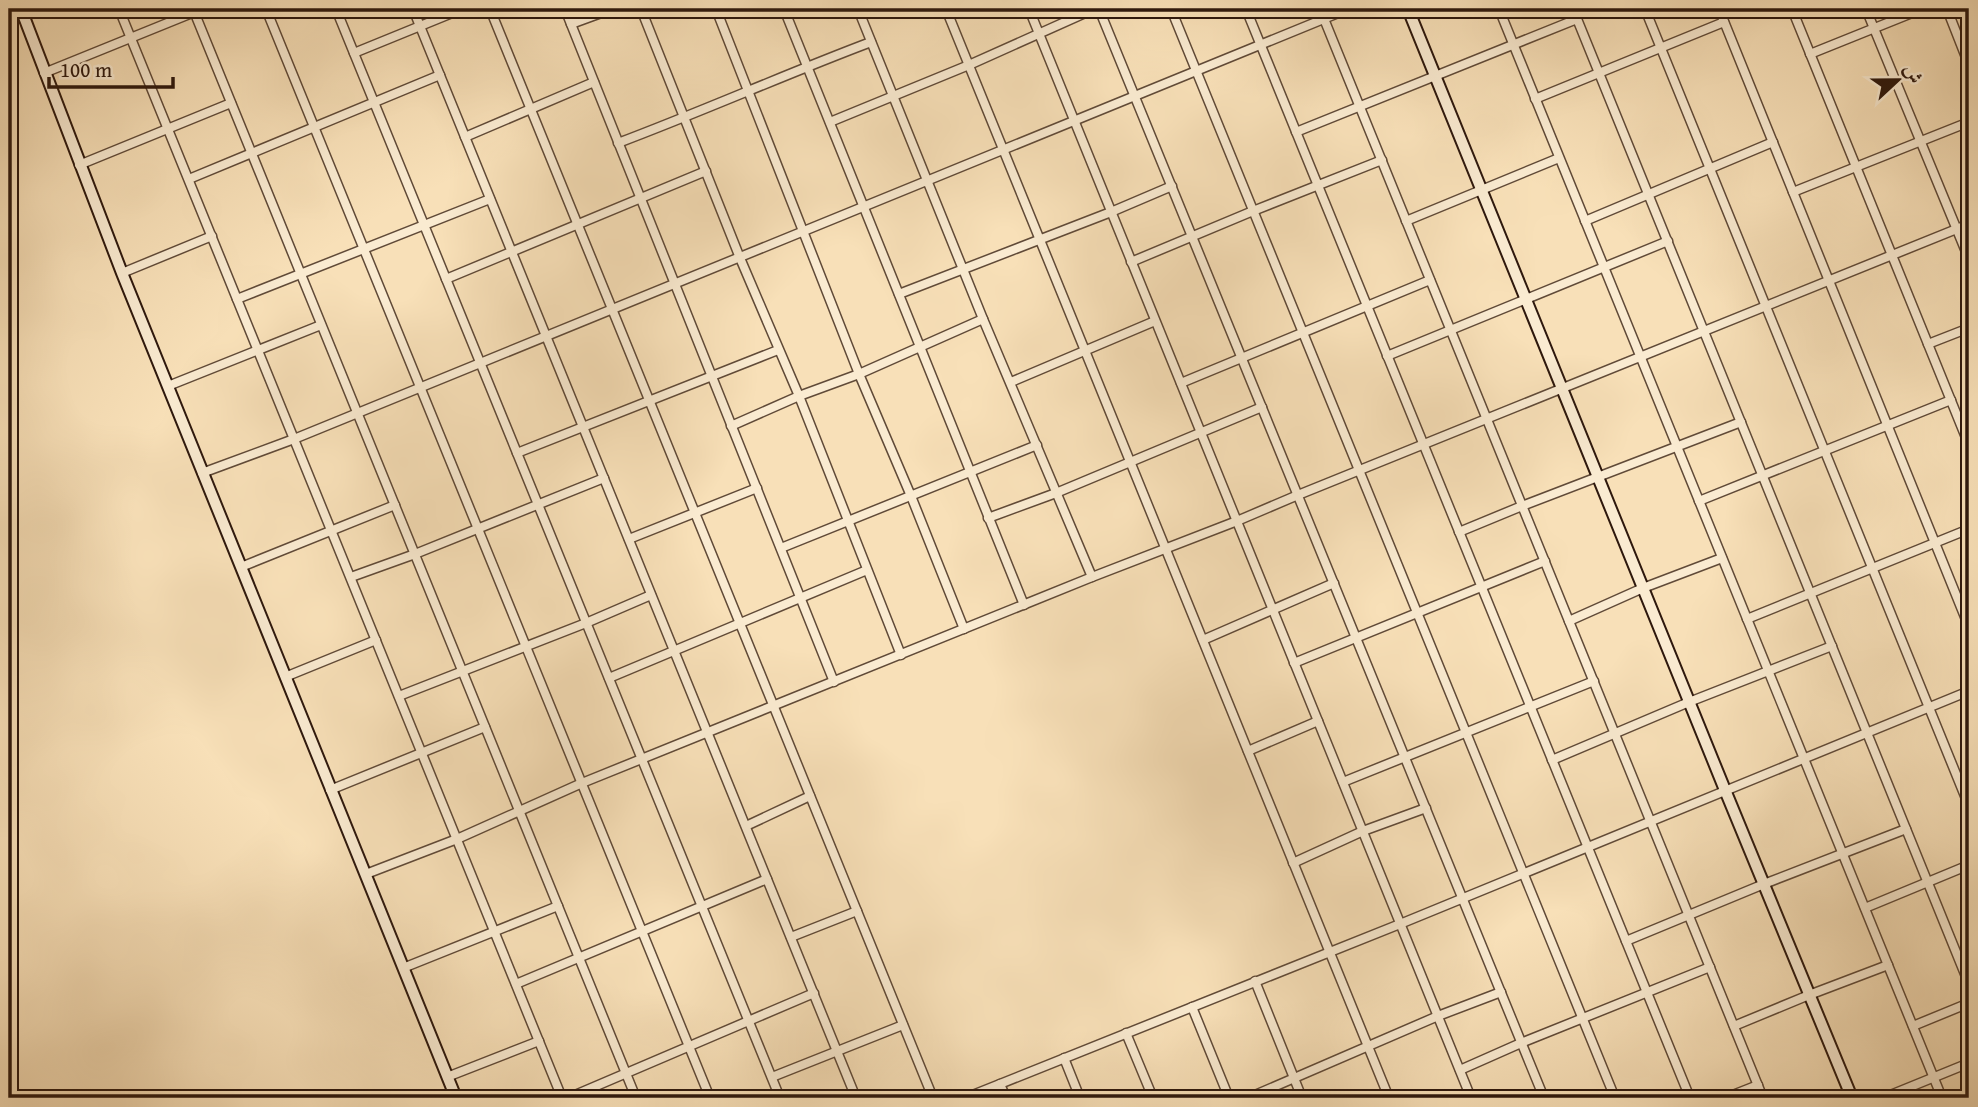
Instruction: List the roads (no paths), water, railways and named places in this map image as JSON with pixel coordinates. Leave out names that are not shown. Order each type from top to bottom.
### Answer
[{"type":"street","points":[[21,9],[122,273],[456,1098]]},
{"type":"street","points":[[120,9],[562,1098]]},
{"type":"street","points":[[267,9],[710,1098]]},
{"type":"street","points":[[336,9],[780,1098]]},
{"type":"street","points":[[413,9],[856,1098]]},
{"type":"street","points":[[354,53],[462,9]]},
{"type":"street","points":[[490,9],[933,1098]]},
{"type":"street","points":[[565,9],[834,682]]},
{"type":"street","points":[[571,24],[612,9]]},
{"type":"street","points":[[641,9],[901,655]]},
{"type":"street","points":[[716,9],[859,374],[964,629]]},
{"type":"street","points":[[784,9],[1024,605]]},
{"type":"street","points":[[858,9],[983,319],[1092,577]]},
{"type":"street","points":[[946,9],[1389,1098]]},
{"type":"street","points":[[1029,9],[1472,1098]]},
{"type":"street","points":[[830,122],[969,65],[1094,9]]},
{"type":"street","points":[[1099,9],[1544,1098]]},
{"type":"street","points":[[1171,9],[1615,1098]]},
{"type":"street","points":[[1246,9],[1690,1098]]},
{"type":"street","points":[[1320,9],[1763,1098]]},
{"type":"street","points":[[202,473],[295,439],[1348,9]]},
{"type":"street","points":[[1408,9],[1852,1098]]},
{"type":"street","points":[[1499,9],[1942,1098]]},
{"type":"street","points":[[1573,9],[1969,984]]},
{"type":"street","points":[[1645,9],[1969,806]]},
{"type":"street","points":[[1719,9],[1969,627]]},
{"type":"street","points":[[1792,9],[1969,445]]},
{"type":"street","points":[[1866,9],[1969,259]]},
{"type":"street","points":[[1811,54],[1922,9]]},
{"type":"street","points":[[1947,9],[1969,63]]},
{"type":"street","points":[[44,73],[196,10],[231,103],[636,1098]]},
{"type":"street","points":[[1296,132],[1577,19]]},
{"type":"street","points":[[1535,99],[1724,22]]},
{"type":"street","points":[[618,143],[871,42]]},
{"type":"street","points":[[189,179],[440,75]]},
{"type":"street","points":[[465,137],[594,82]]},
{"type":"street","points":[[79,165],[231,103]]},
{"type":"street","points":[[1793,192],[1969,122]]},
{"type":"street","points":[[1585,221],[1773,142]]},
{"type":"street","points":[[1406,221],[1559,158]]},
{"type":"street","points":[[1131,262],[1382,160]]},
{"type":"street","points":[[446,279],[706,171]]},
{"type":"street","points":[[899,294],[1172,186]]},
{"type":"street","points":[[237,299],[490,198]]},
{"type":"street","points":[[366,874],[457,839],[582,783],[1969,224]]},
{"type":"street","points":[[122,273],[212,236]]},
{"type":"street","points":[[1387,356],[1668,241]]},
{"type":"street","points":[[1181,383],[1430,280]]},
{"type":"street","points":[[731,426],[921,348],[983,319]]},
{"type":"street","points":[[1011,382],[1155,321]]},
{"type":"street","points":[[168,386],[321,325]]},
{"type":"street","points":[[1928,344],[1969,328]]},
{"type":"street","points":[[517,453],[778,350]]},
{"type":"street","points":[[1699,501],[1951,400]]},
{"type":"street","points":[[988,518],[1056,493],[1262,407]]},
{"type":"street","points":[[1459,532],[1741,422]]},
{"type":"street","points":[[781,548],[1037,445]]},
{"type":"street","points":[[351,577],[604,478]]},
{"type":"street","points":[[629,539],[757,488]]},
{"type":"street","points":[[241,567],[395,505]]},
{"type":"street","points":[[1747,619],[1969,529]]},
{"type":"street","points":[[1569,621],[1643,588],[1722,558]]},
{"type":"street","points":[[1294,663],[1545,561]]},
{"type":"street","points":[[609,678],[867,570]]},
{"type":"street","points":[[1203,640],[1334,583]]},
{"type":"street","points":[[399,696],[651,595]]},
{"type":"street","points":[[285,677],[376,640]]},
{"type":"street","points":[[1552,760],[1832,646]]},
{"type":"street","points":[[1343,782],[1594,681]]},
{"type":"street","points":[[965,1098],[1401,924],[1969,691]]},
{"type":"street","points":[[1248,751],[1318,721]]},
{"type":"street","points":[[330,790],[485,727]]},
{"type":"street","points":[[746,826],[810,796]]},
{"type":"street","points":[[1293,863],[1363,831],[1426,808]]},
{"type":"street","points":[[1626,941],[1764,884],[1906,830]]},
{"type":"street","points":[[1864,908],[1969,865]]},
{"type":"street","points":[[516,984],[767,879]]},
{"type":"street","points":[[403,968],[558,906]]},
{"type":"street","points":[[791,937],[857,911]]},
{"type":"street","points":[[1734,1026],[1888,965]]},
{"type":"street","points":[[1460,1070],[1710,967]]},
{"type":"street","points":[[1255,981],[1302,1098]]},
{"type":"street","points":[[1248,1098],[1438,1016],[1501,992]]},
{"type":"street","points":[[568,1098],[814,993]]},
{"type":"street","points":[[1913,1026],[1969,1003]]},
{"type":"street","points":[[1192,1007],[1229,1098]]},
{"type":"street","points":[[772,1077],[903,1025]]},
{"type":"street","points":[[1126,1033],[1153,1098]]},
{"type":"street","points":[[447,1077],[539,1041]]},
{"type":"street","points":[[1064,1058],[1080,1098]]},
{"type":"street","points":[[1883,1098],[1969,1063]]},
{"type":"street","points":[[1000,1084],[1006,1098]]},
{"type":"street","points":[[1726,1098],[1758,1085]]}]
